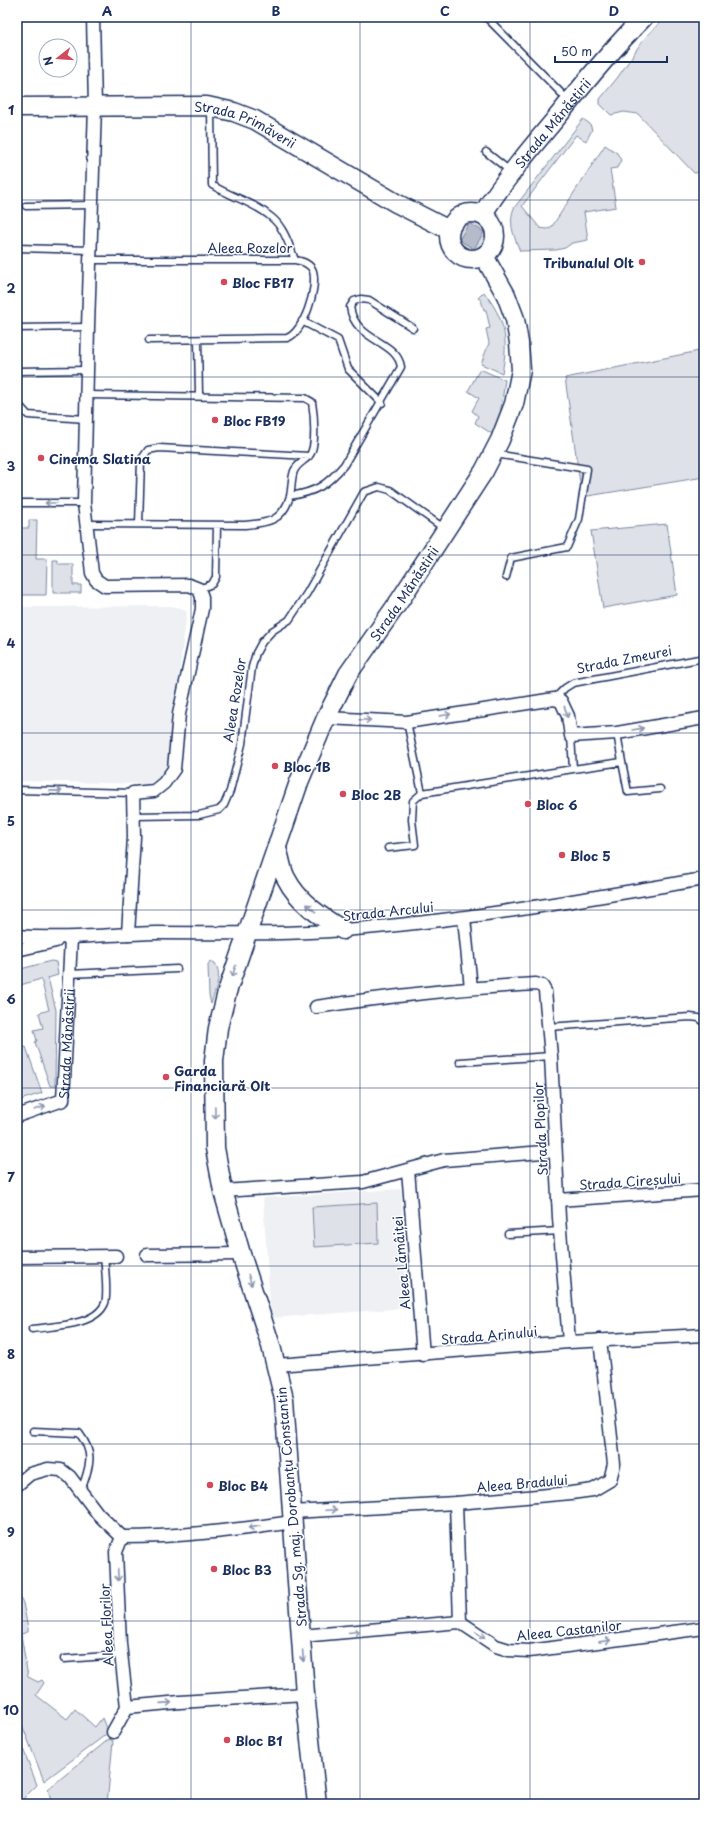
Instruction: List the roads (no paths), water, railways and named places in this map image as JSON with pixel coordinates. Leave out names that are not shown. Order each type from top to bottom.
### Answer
[{"type":"street","points":[[93,17],[95,106],[84,503],[92,573],[100,584],[112,587],[189,586],[199,589],[202,597],[202,609],[179,714],[174,770],[164,784],[154,791],[134,793],[128,934]]},
{"type":"street","name":"Strada Mănăstirii","points":[[482,215],[500,187],[569,102],[630,31],[644,17]]},
{"type":"street","name":"Strada Primăverii","points":[[17,107],[210,107],[234,112],[255,120],[389,199],[449,230]]},
{"type":"street","points":[[469,213],[482,215],[492,225],[495,238],[493,245],[484,256],[471,259],[458,255],[450,244],[449,230],[456,219],[462,215],[469,213]]},
{"type":"street","name":"Strada Mănăstirii","points":[[246,934],[277,849],[299,782],[326,718],[348,674],[384,624],[484,471],[500,440],[514,404],[521,370],[515,319],[506,295],[484,256]]},
{"type":"street","points":[[326,718],[407,722],[554,699],[561,701],[564,706],[571,736],[617,733],[704,718]]},
{"type":"street","points":[[277,849],[286,879],[296,895],[316,912],[343,930]]},
{"type":"street","name":"Strada Arcului","points":[[17,936],[71,938],[128,934],[246,934],[343,930],[464,918],[704,879]]},
{"type":"street","points":[[464,918],[471,988]]},
{"type":"street","name":"Strada Sg. maj. Dorobanțu Constantin","points":[[246,934],[227,992],[220,1021],[214,1061],[215,1148],[223,1191],[241,1254],[277,1366],[284,1399],[305,1694],[317,1804]]},
{"type":"street","name":"Strada Mănăstirii","points":[[17,1116],[63,1100],[71,938]]},
{"type":"street","name":"Strada Arcului","points":[[17,950],[71,938]]},
{"type":"street","name":"Strada Plopilor","points":[[316,1007],[385,997],[471,988],[536,984],[542,986],[545,991],[551,1056],[555,1152],[568,1342]]},
{"type":"street","points":[[223,1191],[363,1182],[444,1160],[555,1152]]},
{"type":"street","name":"Aleea Lămâiței","points":[[408,1170],[423,1355]]},
{"type":"street","name":"Strada Cireșului","points":[[558,1200],[704,1190]]},
{"type":"street","points":[[147,1255],[241,1254]]},
{"type":"street","points":[[17,1257],[110,1256]]},
{"type":"street","name":"Strada Arinului","points":[[277,1366],[568,1342],[704,1335]]},
{"type":"street","name":"Aleea Bradului","points":[[292,1517],[593,1490],[610,1480],[614,1464],[600,1340]]},
{"type":"street","points":[[17,1484],[30,1474],[48,1469],[62,1470],[70,1477],[98,1514],[122,1537],[153,1537],[242,1529],[292,1517]]},
{"type":"street","points":[[301,1636],[460,1622],[456,1503]]},
{"type":"street","name":"Aleea Florilor","points":[[122,1537],[116,1552],[121,1655],[127,1707]]},
{"type":"street","name":"Aleea Castanilor","points":[[460,1622],[496,1646],[509,1650],[529,1651],[704,1628]]},
{"type":"street","points":[[112,1732],[127,1707],[188,1701],[305,1694]]},
{"type":"lane","points":[[486,17],[569,102]]},
{"type":"lane","points":[[210,107],[212,186],[226,194],[252,205],[271,217],[285,236],[295,260]]},
{"type":"lane","points":[[486,152],[512,172]]},
{"type":"lane","points":[[26,206],[92,206]]},
{"type":"lane","name":"Aleea Rozelor","points":[[17,248],[91,255],[295,260],[308,264],[313,271],[314,287],[312,299],[302,321],[292,336],[287,338],[150,340]]},
{"type":"lane","points":[[290,496],[307,493],[324,486],[335,476],[344,465],[382,403],[401,367],[400,360],[395,354],[361,330],[352,318],[350,307],[354,301],[362,299],[369,300],[413,328]]},
{"type":"lane","points":[[302,321],[338,340],[348,369],[382,403]]},
{"type":"lane","points":[[17,328],[88,327]]},
{"type":"lane","points":[[198,340],[199,395]]},
{"type":"lane","points":[[17,371],[87,370]]},
{"type":"lane","points":[[86,524],[245,526],[273,520],[280,516],[285,509],[290,496],[293,473],[296,466],[309,456],[314,448],[314,411],[312,402],[305,398],[199,395],[87,395]]},
{"type":"lane","points":[[17,405],[19,405],[28,415],[86,419]]},
{"type":"lane","points":[[139,524],[141,460],[148,450],[159,448],[309,456]]},
{"type":"lane","points":[[493,454],[587,469],[579,519],[567,548],[511,558],[506,577]]},
{"type":"lane","name":"Aleea Rozelor","points":[[134,816],[210,813],[218,810],[224,805],[230,791],[242,744],[252,667],[256,652],[262,642],[272,631],[289,620],[307,593],[364,492],[379,488],[390,490],[446,530]]},
{"type":"lane","points":[[17,503],[84,503]]},
{"type":"lane","points":[[199,589],[212,584],[216,577],[217,525]]},
{"type":"lane","name":"Strada Zmeurei","points":[[554,699],[565,688],[573,683],[704,658]]},
{"type":"lane","points":[[407,722],[422,793]]},
{"type":"lane","points":[[617,733],[628,792],[660,789]]},
{"type":"lane","points":[[571,736],[573,769]]},
{"type":"lane","points":[[388,848],[415,845],[412,820],[413,801],[422,793],[622,762]]},
{"type":"lane","points":[[17,790],[134,793]]},
{"type":"lane","points":[[69,974],[177,969]]},
{"type":"lane","points":[[548,1027],[690,1017],[699,1018],[704,1022]]},
{"type":"lane","points":[[460,1062],[551,1056]]},
{"type":"lane","points":[[508,1234],[560,1231]]},
{"type":"lane","points":[[32,1329],[83,1321],[96,1315],[105,1302],[110,1256]]},
{"type":"lane","points":[[33,1431],[79,1433],[87,1443],[90,1462],[81,1491]]},
{"type":"lane","points":[[64,1659],[121,1655]]},
{"type":"water","points":[[469,223],[484,232],[474,249],[459,240]]},
{"type":"place","name":"Tribunalul Olt","points":[[642,262]]},
{"type":"place","name":"Bloc FB17","points":[[224,282]]},
{"type":"place","name":"Bloc FB19","points":[[215,420]]},
{"type":"place","name":"Cinema Slatina","points":[[41,458]]},
{"type":"place","name":"Bloc 1B","points":[[275,766]]},
{"type":"place","name":"Bloc 2B","points":[[343,794]]},
{"type":"place","name":"Bloc 6","points":[[528,804]]},
{"type":"place","name":"Bloc 5","points":[[562,855]]},
{"type":"place","name":"Garda Financiară Olt","points":[[166,1077]]},
{"type":"place","name":"Bloc B4","points":[[210,1485]]},
{"type":"place","name":"Bloc B3","points":[[214,1569]]},
{"type":"place","name":"Bloc B1","points":[[227,1740]]}]
